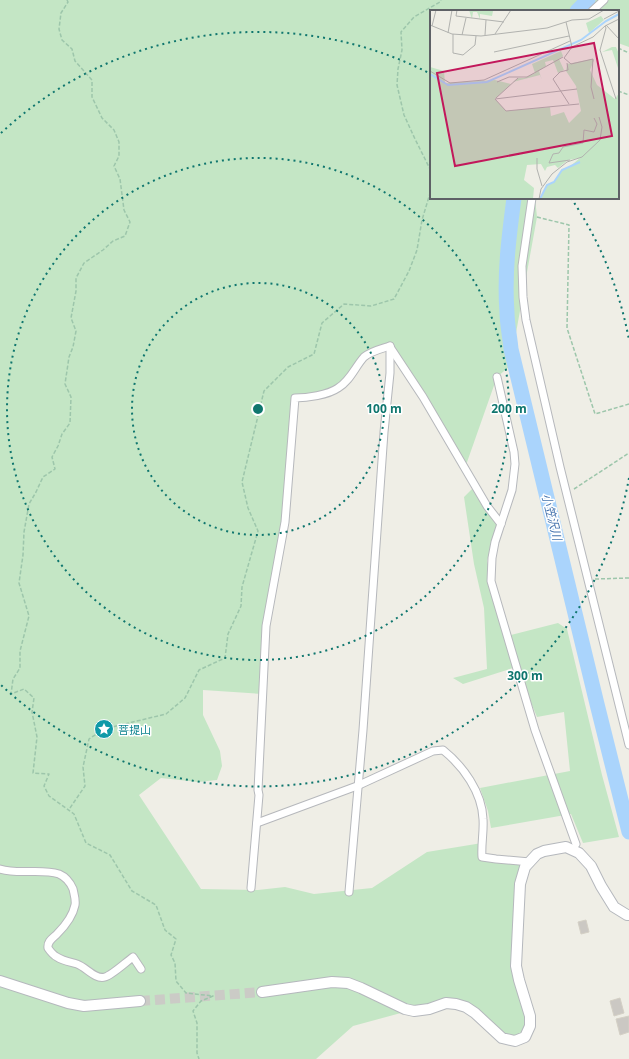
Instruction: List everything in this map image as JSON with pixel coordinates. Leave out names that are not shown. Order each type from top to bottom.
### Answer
[{"type":"street","points":[[593,10],[604,0]]},
{"type":"street","points":[[532,199],[522,266],[523,297],[526,320],[629,745]]},
{"type":"street","points":[[390,346],[423,397],[487,506],[501,524]]},
{"type":"street","points":[[349,892],[357,806],[357,786],[384,432],[390,373],[390,346]]},
{"type":"street","points":[[251,888],[259,795],[258,790],[266,626],[286,522],[295,398],[306,398],[337,389],[346,381],[365,357],[372,352],[390,346]]},
{"type":"street","points":[[497,377],[514,452],[515,464],[512,490],[495,542],[492,558],[491,581],[535,730],[576,844]]},
{"type":"street","points":[[257,823],[357,786],[432,751],[443,750],[451,756],[465,772],[481,805],[484,817],[481,848],[482,856],[496,859],[530,862]]},
{"type":"street","points":[[262,992],[332,982],[348,983],[405,1009],[414,1011],[429,1009],[446,1003],[466,1007],[475,1012],[502,1038],[515,1041],[525,1037],[530,1026],[530,1016],[516,966],[520,884],[525,867],[537,854],[544,851],[566,847],[578,853],[591,866],[614,907],[629,915]]},
{"type":"street","points":[[0,869],[6,871],[46,872],[59,874],[67,879],[71,884],[75,904],[68,921],[47,944],[48,948],[55,956],[67,962],[82,966],[97,977],[104,978],[110,975],[133,957],[141,969]]},
{"type":"street","points":[[0,980],[68,1004],[84,1006],[140,1000]]},
{"type":"path","points":[[67,0],[68,2],[61,13],[59,29],[62,40],[72,49],[75,61],[92,80],[92,97],[102,118],[114,130],[119,142],[119,156],[114,166],[120,179],[124,210],[130,222],[125,236],[113,241],[84,263],[76,278],[76,292],[71,318],[76,332],[69,357],[65,384],[71,397],[70,423],[62,434],[52,457],[55,469],[43,477],[29,504],[24,532],[23,555],[19,583],[29,616],[20,651],[20,668],[13,679],[11,694],[24,689],[34,698],[32,712],[37,737],[33,774],[49,774],[44,786],[49,796],[74,814],[86,842],[110,855],[132,891],[156,906],[165,930],[176,939],[171,955],[175,963],[176,981],[186,993],[213,996],[201,1001],[193,1011],[197,1023],[197,1053],[199,1059]]},
{"type":"path","points":[[430,169],[404,115],[398,86],[398,69],[402,50],[402,32],[414,17],[441,0]]},
{"type":"path","points":[[619,48],[629,53]]},
{"type":"path","points":[[619,91],[629,95]]},
{"type":"path","points":[[70,808],[85,786],[83,768],[89,739],[104,729],[166,714],[185,698],[199,670],[225,658],[228,634],[241,606],[242,587],[258,531],[248,508],[242,482],[264,391],[288,367],[314,354],[322,323],[344,304],[371,306],[394,299],[417,250],[422,220],[430,193]]},
{"type":"path","points":[[530,215],[569,225],[567,328],[595,414],[629,404]]},
{"type":"path","points":[[567,494],[629,453]]},
{"type":"path","points":[[588,579],[629,578]]},
{"type":"green space","points":[[0,0],[629,0],[629,47],[619,43],[619,10],[430,10],[430,199],[535,199],[537,217],[510,366],[497,377],[466,465],[390,347],[366,356],[337,389],[295,398],[285,522],[266,626],[263,694],[203,690],[203,715],[220,751],[222,766],[217,780],[198,782],[161,778],[139,795],[201,889],[258,890],[285,887],[314,894],[372,888],[427,852],[482,843],[482,857],[526,862],[518,939],[530,1026],[515,1041],[456,998],[353,1026],[316,1059],[0,1059]]},
{"type":"green space","points":[[475,486],[499,521],[487,561],[507,636],[558,623],[567,629],[602,775],[619,837],[583,843],[571,814],[491,828],[488,811],[480,788],[570,771],[564,712],[537,717],[516,667],[463,684],[453,678],[487,669],[484,608],[474,564],[464,497]]},
{"type":"building","points":[[586,920],[589,932],[581,934],[578,922]]},
{"type":"building","points":[[620,998],[624,1013],[614,1016],[610,1001]]},
{"type":"building","points":[[629,1016],[629,1032],[620,1035],[616,1019]]},
{"type":"waterway","name":"小笠沢川","points":[[578,10],[588,0]]},
{"type":"waterway","name":"小笠沢川","points":[[514,199],[506,284],[507,317],[511,349],[629,832]]},
{"type":"tunnel","points":[[140,1001],[262,992]]},
{"type":"place","name":"菩提山","points":[[104,729]]}]
